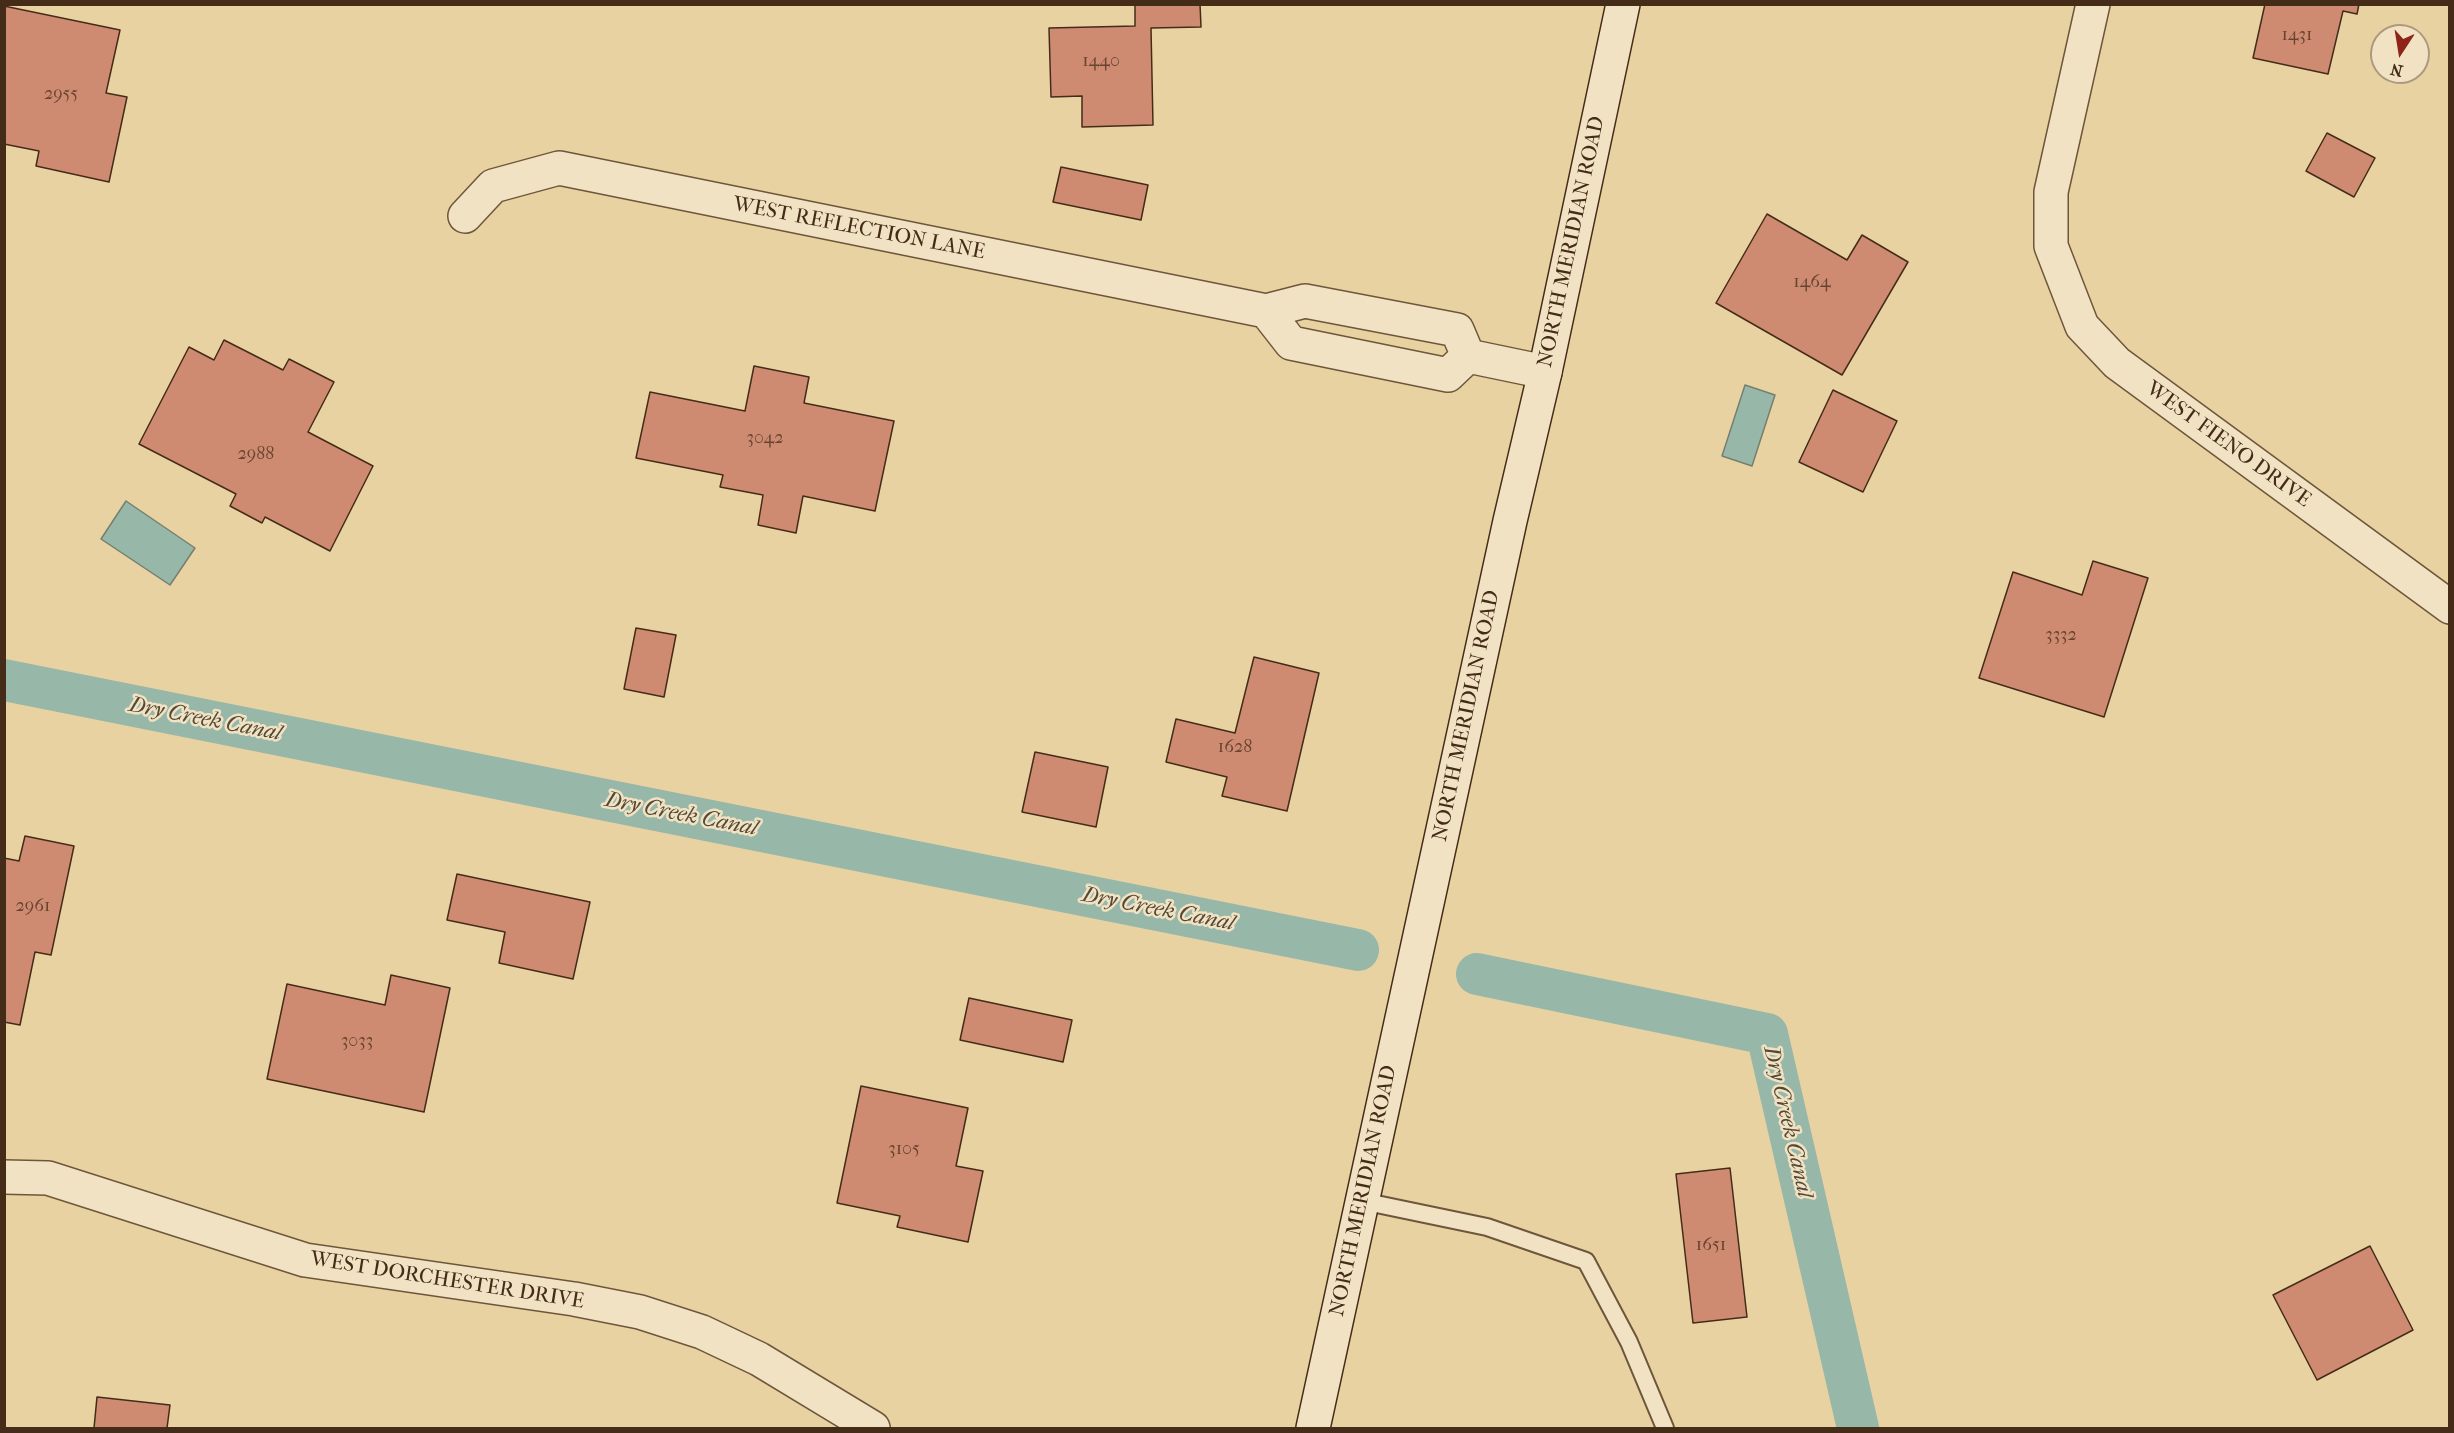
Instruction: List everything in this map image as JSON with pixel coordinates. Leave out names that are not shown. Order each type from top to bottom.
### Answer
[{"type":"street","name":"NORTH MERIDIAN ROAD","points":[[1313,1428],[1507,533],[1545,372],[1623,4]]},
{"type":"street","name":"WEST FIENO DRIVE","points":[[2093,4],[2051,192],[2051,246],[2082,326],[2117,363],[2450,607]]},
{"type":"street","name":"WEST REFLECTION LANE","points":[[465,216],[493,186],[559,168],[1266,311],[1305,301],[1457,330],[1468,356]]},
{"type":"street","points":[[1266,311],[1291,343],[1448,375],[1468,356],[1545,372]]},
{"type":"street","name":"WEST DORCHESTER DRIVE","points":[[4,1177],[48,1178],[305,1260],[574,1299],[640,1312],[702,1332],[759,1359],[873,1428]]},
{"type":"lane","points":[[1362,1201],[1487,1227],[1586,1261],[1629,1342],[1665,1428]]},
{"type":"shaded area","points":[[1745,385],[1775,395],[1752,466],[1722,456]]},
{"type":"shaded area","points":[[126,501],[195,548],[170,585],[101,539]]},
{"type":"building","points":[[1135,4],[1200,4],[1201,27],[1151,28],[1153,125],[1082,127],[1082,96],[1051,97],[1049,28],[1135,26]]},
{"type":"building","points":[[2265,4],[2359,4],[2357,14],[2343,11],[2328,74],[2253,58]]},
{"type":"building","points":[[4,6],[120,30],[106,93],[127,97],[109,182],[36,166],[39,151],[4,144]]},
{"type":"building","points":[[2327,133],[2375,158],[2354,197],[2306,171]]},
{"type":"building","points":[[1061,167],[1148,185],[1141,220],[1053,202]]},
{"type":"building","points":[[1767,214],[1847,260],[1862,235],[1908,262],[1842,375],[1716,303]]},
{"type":"building","points":[[224,340],[283,370],[289,359],[334,382],[308,432],[373,466],[330,551],[265,517],[262,523],[230,506],[236,494],[139,444],[189,347],[214,360]]},
{"type":"building","points":[[754,366],[809,377],[804,403],[894,421],[875,511],[803,496],[796,533],[758,525],[763,495],[720,487],[723,475],[636,458],[650,392],[745,411]]},
{"type":"building","points":[[1833,390],[1897,421],[1863,492],[1799,462]]},
{"type":"building","points":[[2093,561],[2148,578],[2104,717],[1979,678],[2013,572],[2082,595]]},
{"type":"building","points":[[636,628],[676,635],[664,697],[624,689]]},
{"type":"building","points":[[1254,657],[1319,673],[1287,811],[1222,796],[1227,777],[1166,762],[1176,719],[1235,733]]},
{"type":"building","points":[[1035,752],[1108,767],[1096,827],[1022,812]]},
{"type":"building","points":[[25,836],[74,846],[51,955],[35,952],[20,1025],[4,1022],[4,858],[19,861]]},
{"type":"building","points":[[457,874],[590,902],[573,979],[499,963],[505,932],[447,920]]},
{"type":"building","points":[[391,975],[450,988],[424,1112],[267,1079],[287,984],[385,1005]]},
{"type":"building","points":[[969,998],[1072,1020],[1063,1062],[960,1040]]},
{"type":"building","points":[[861,1086],[968,1108],[956,1166],[983,1171],[968,1242],[897,1227],[900,1216],[837,1203]]},
{"type":"building","points":[[1730,1168],[1747,1317],[1693,1323],[1676,1174]]},
{"type":"building","points":[[2370,1246],[2413,1330],[2317,1380],[2273,1295]]},
{"type":"building","points":[[97,1397],[170,1405],[167,1428],[94,1428]]},
{"type":"waterway","name":"Dry Creek Canal","points":[[4,680],[1358,950]]},
{"type":"waterway","name":"Dry Creek Canal","points":[[1477,974],[1767,1034],[1858,1428]]}]
